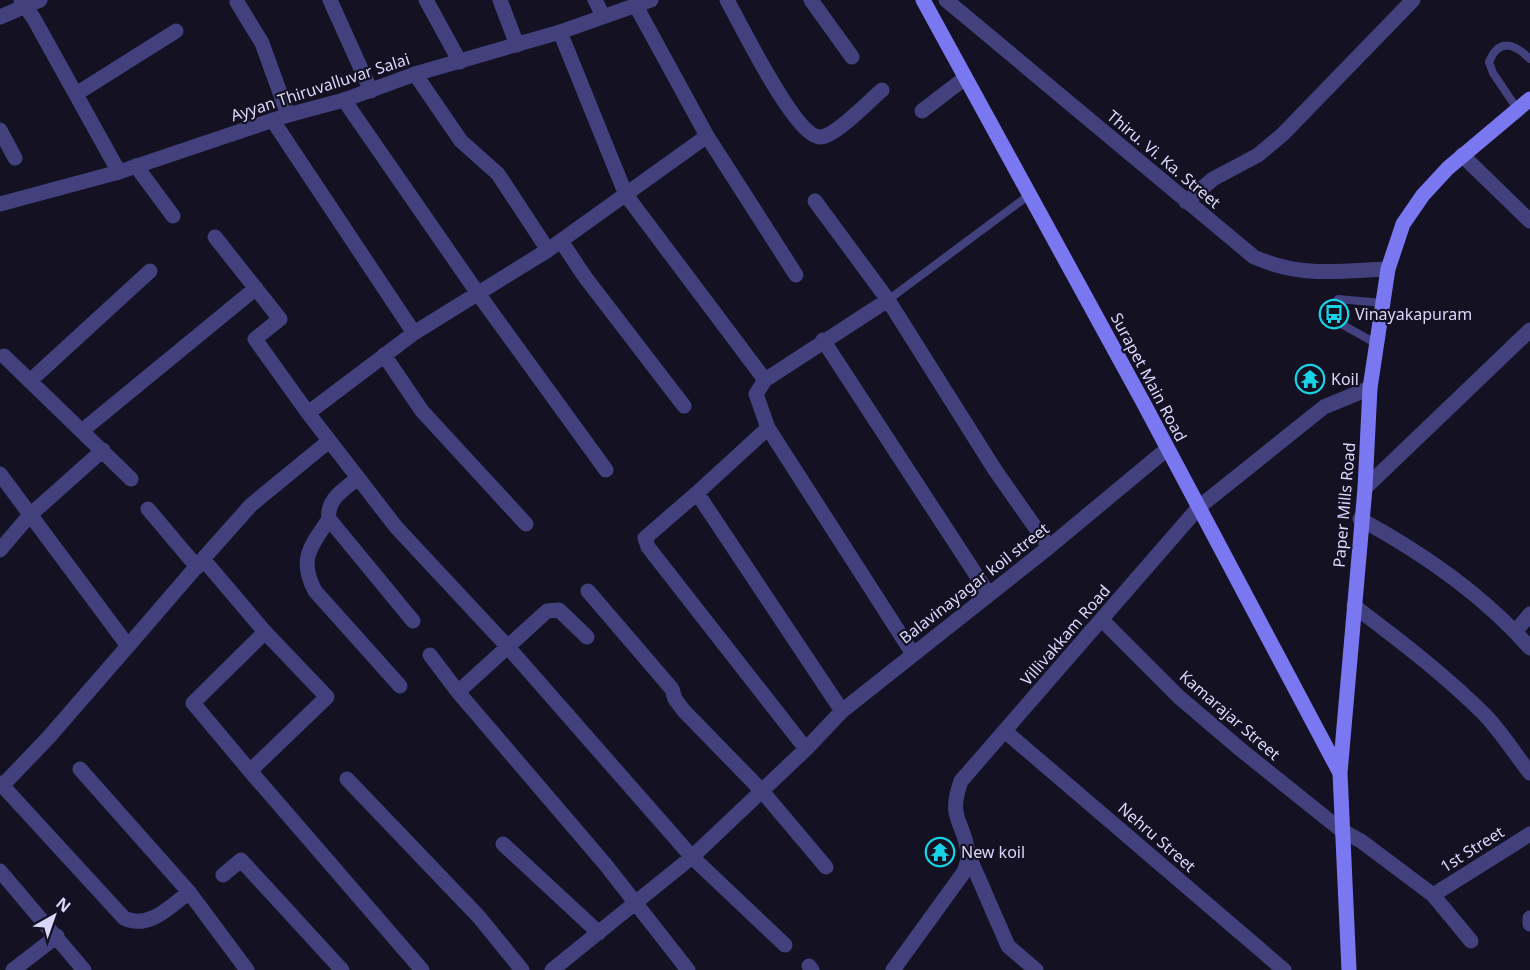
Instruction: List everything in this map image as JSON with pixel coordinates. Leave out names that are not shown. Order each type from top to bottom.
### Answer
[{"type":"main road","name":"Surapet Main Road","points":[[923,0],[1199,507],[1340,773]]},
{"type":"main road","name":"Paper Mills Road","points":[[1349,970],[1340,773],[1360,519],[1365,488],[1370,388],[1388,269],[1403,224],[1423,195],[1462,155],[1530,99]]},
{"type":"street","points":[[0,17],[23,3],[40,0]]},
{"type":"street","points":[[330,0],[371,91]]},
{"type":"street","points":[[426,0],[460,62]]},
{"type":"street","points":[[500,0],[517,45]]},
{"type":"street","points":[[595,0],[603,16]]},
{"type":"street","name":"Ayyan Thiruvalluvar Salai","points":[[0,204],[119,172],[288,115],[344,100],[415,74],[560,32],[651,0]]},
{"type":"street","points":[[727,0],[778,95],[811,134],[821,137],[834,131],[882,90]]},
{"type":"street","points":[[811,0],[852,57]]},
{"type":"street","name":"Thiru. Vi. Ka. Street","points":[[946,0],[1254,257],[1275,267],[1309,273],[1388,269]]},
{"type":"street","points":[[1186,202],[1213,179],[1258,155],[1283,134],[1413,0]]},
{"type":"street","points":[[23,3],[119,172]]},
{"type":"street","points":[[237,3],[262,44],[288,115]]},
{"type":"street","points":[[636,6],[707,136],[796,275]]},
{"type":"street","points":[[76,94],[176,31]]},
{"type":"street","points":[[560,32],[626,195],[765,380]]},
{"type":"street","points":[[415,74],[460,141],[498,174],[555,246],[585,277],[684,406]]},
{"type":"street","points":[[922,111],[964,78]]},
{"type":"street","points":[[344,100],[479,295],[606,470]]},
{"type":"street","points":[[273,121],[414,333]]},
{"type":"street","points":[[0,130],[15,159]]},
{"type":"street","points":[[308,413],[414,333],[555,246],[707,136]]},
{"type":"street","points":[[1462,155],[1530,220]]},
{"type":"street","points":[[136,166],[173,216]]},
{"type":"street","points":[[815,201],[888,300],[995,470],[1049,547]]},
{"type":"street","points":[[215,237],[280,319],[255,339],[308,413],[396,527],[507,646],[692,857],[785,945]]},
{"type":"street","points":[[31,380],[150,271]]},
{"type":"street","points":[[83,430],[256,288]]},
{"type":"street","points":[[888,300],[823,340],[765,380],[756,394],[768,428],[913,654]]},
{"type":"street","points":[[1365,488],[1530,330]]},
{"type":"street","points":[[823,340],[988,593]]},
{"type":"street","points":[[384,354],[422,411],[526,524]]},
{"type":"street","points":[[4,356],[104,450],[131,479]]},
{"type":"street","name":"Villivakkam Road","points":[[1036,970],[1008,946],[968,854],[956,819],[954,798],[961,781],[1006,732],[1199,507],[1324,407],[1370,388]]},
{"type":"street","points":[[768,428],[645,538],[648,547],[806,749]]},
{"type":"street","points":[[189,892],[161,914],[145,922],[135,924],[124,918],[1,784],[48,738],[251,505],[329,441]]},
{"type":"street","name":"Balavinayagar koil street","points":[[552,970],[692,857],[762,792],[842,711],[988,593],[1049,547],[1167,449]]},
{"type":"street","points":[[0,550],[29,516],[104,450]]},
{"type":"street","points":[[0,474],[29,516],[128,646]]},
{"type":"street","points":[[358,478],[333,500],[328,510],[329,519],[413,621]]},
{"type":"street","points":[[697,493],[842,711]]},
{"type":"street","points":[[148,509],[327,697],[250,771]]},
{"type":"street","points":[[329,519],[306,559],[307,575],[315,591],[400,686]]},
{"type":"street","points":[[1360,519],[1453,579],[1515,632],[1530,648]]},
{"type":"street","points":[[588,591],[672,689],[675,699],[684,711],[762,792],[826,867]]},
{"type":"street","points":[[1354,606],[1403,642],[1484,714],[1530,773]]},
{"type":"street","points":[[458,692],[547,611],[559,610],[587,637]]},
{"type":"street","points":[[1515,632],[1530,614]]},
{"type":"street","name":"Kamarajar Street","points":[[1102,620],[1179,697],[1341,830],[1360,841],[1433,895],[1471,941]]},
{"type":"street","points":[[265,632],[193,704],[422,970]]},
{"type":"street","points":[[430,655],[458,692],[636,902],[688,970]]},
{"type":"street","name":"Nehru Street","points":[[1006,732],[1284,970]]},
{"type":"street","points":[[80,769],[189,892],[247,970]]},
{"type":"street","points":[[347,779],[479,917],[522,970]]},
{"type":"street","name":"1st Street","points":[[1433,895],[1530,834]]},
{"type":"street","points":[[502,844],[599,933]]},
{"type":"street","points":[[893,970],[964,872],[968,854]]},
{"type":"street","points":[[223,875],[241,860],[342,970]]},
{"type":"street","points":[[0,872],[84,970]]},
{"type":"street","points":[[1530,918],[1530,924]]},
{"type":"street","points":[[13,970],[57,936]]},
{"type":"lane","points":[[1518,110],[1493,73],[1489,62],[1498,49],[1506,45],[1514,45],[1530,58]]},
{"type":"lane","points":[[888,300],[1029,195]]},
{"type":"lane","points":[[1377,344],[1341,324],[1329,312],[1332,303],[1338,299],[1383,303]]},
{"type":"place","name":"Vinayakapuram","points":[[1334,314]]},
{"type":"place","name":"Koil","points":[[1310,379]]},
{"type":"place","name":"New koil","points":[[940,852]]}]
